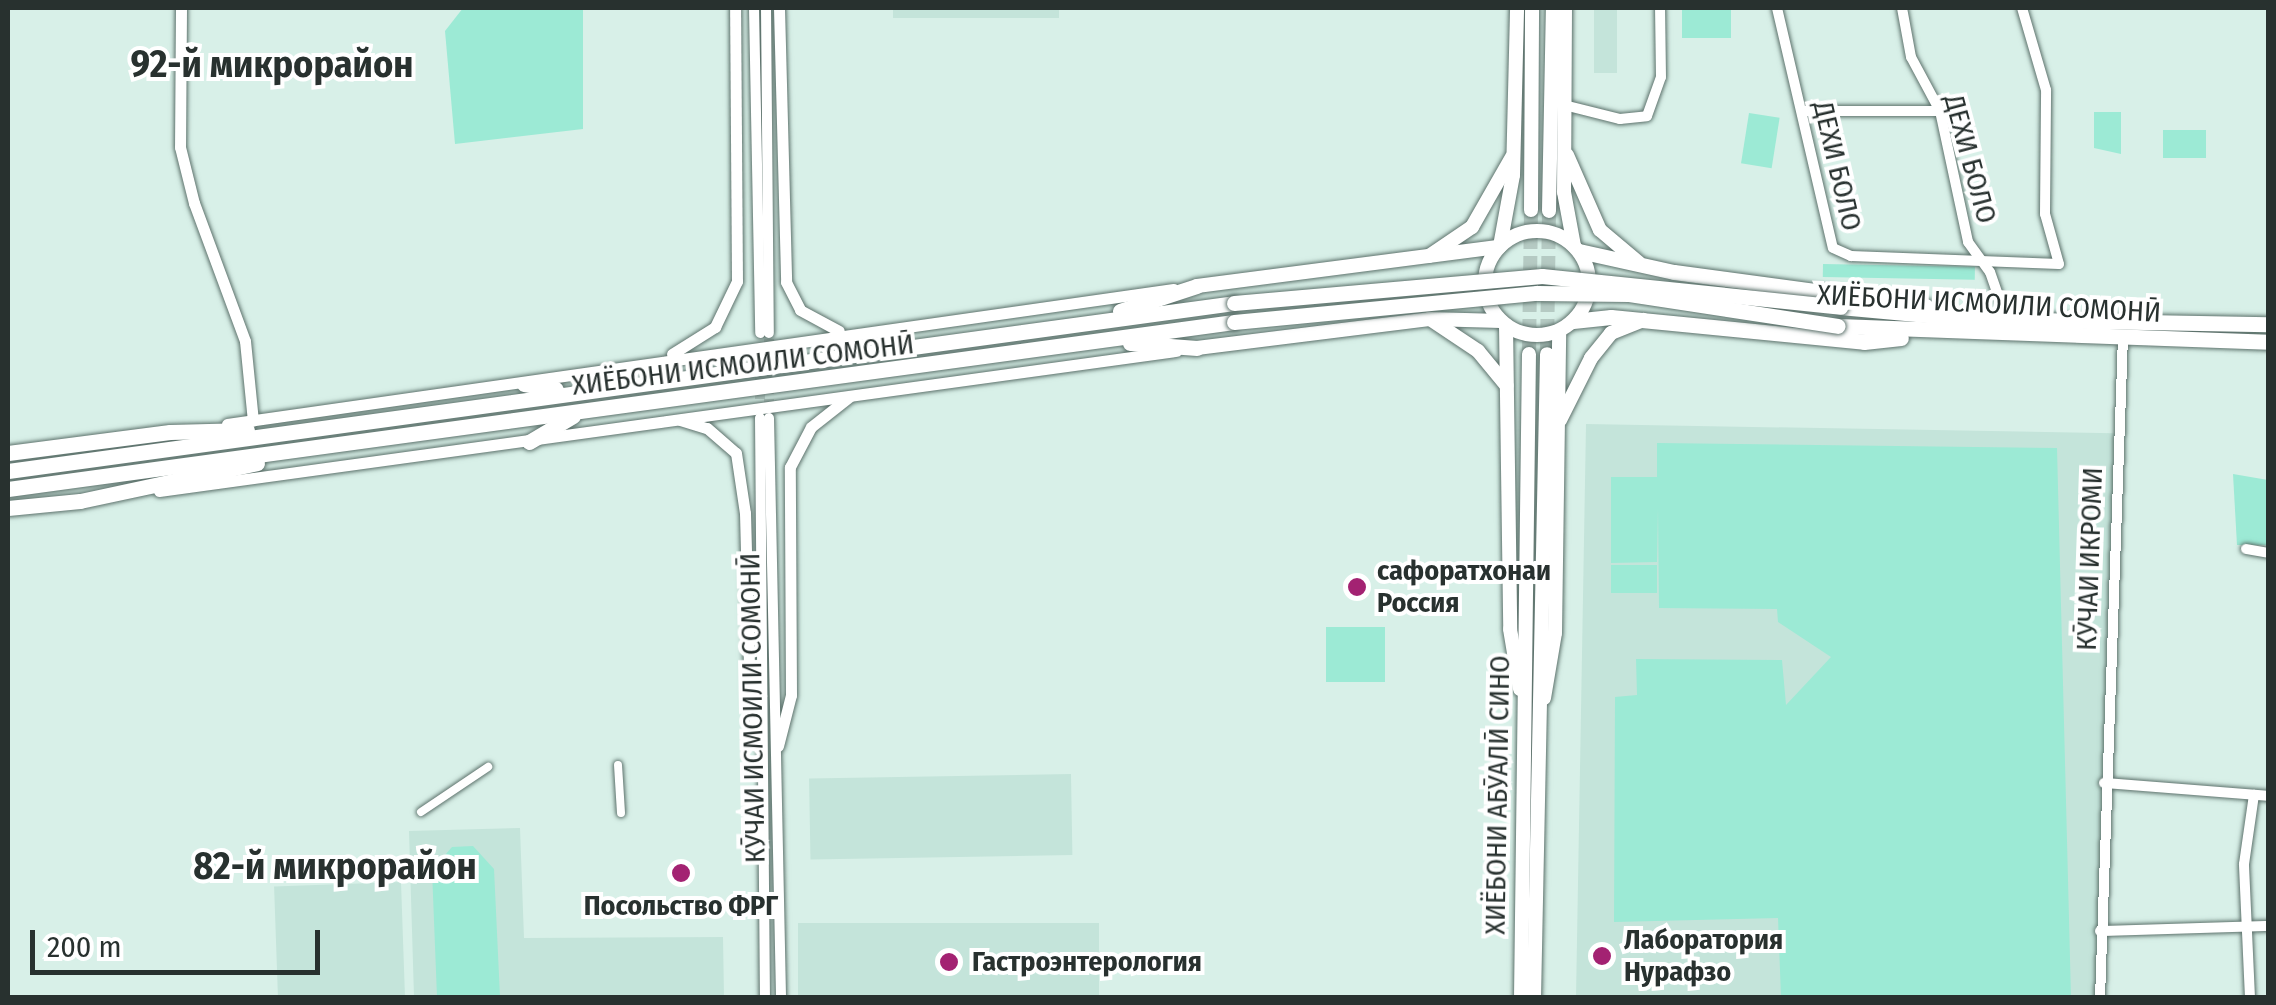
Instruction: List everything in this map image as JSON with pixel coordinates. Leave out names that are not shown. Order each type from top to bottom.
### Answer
[{"type":"main road","points":[[1517,8],[1514,154],[1500,246],[1484,284],[1503,323],[1508,387],[1510,630],[1532,707]]},
{"type":"main road","points":[[1532,8],[1532,210]]},
{"type":"main road","points":[[1549,211],[1552,8]]},
{"type":"main road","points":[[1096,341],[1197,348],[1429,318],[1503,323],[1532,335],[1559,331],[1573,321],[1590,280],[1577,249],[1564,192],[1565,8]]},
{"type":"main road","points":[[1564,148],[1600,230],[1644,266]]},
{"type":"main road","points":[[1424,259],[1472,227],[1514,154]]},
{"type":"main road","points":[[1085,322],[1197,286],[1424,259],[1500,246],[1538,231],[1577,249],[1644,266],[1983,318]]},
{"type":"main road","name":"ХИЁБОНИ ИСМОИЛИ СОМОНӢ","points":[[8,471],[1234,303],[1542,276],[1983,318],[2268,324]]},
{"type":"main road","name":"ХИЁБОНИ ИСМОИЛИ СОМОНӢ","points":[[8,489],[1234,322],[1538,292],[1629,294],[1838,326],[2266,345]]},
{"type":"main road","points":[[1429,318],[1478,351],[1508,387]]},
{"type":"main road","points":[[1573,321],[1644,320],[1864,342],[1945,331]]},
{"type":"main road","points":[[1558,425],[1590,358],[1611,332],[1644,320]]},
{"type":"main road","points":[[1532,707],[1552,677],[1559,331]]},
{"type":"main road","name":"ХИЁБОНИ АБӮАЛӢ СИНО","points":[[1529,354],[1534,998]]},
{"type":"main road","name":"ХИЁБОНИ АБӮАЛӢ СИНО","points":[[1521,998],[1547,354]]},
{"type":"main road","points":[[524,384],[575,392]]},
{"type":"main road","points":[[529,442],[579,412]]},
{"type":"main road","points":[[8,453],[170,432],[296,430]]},
{"type":"main road","points":[[8,508],[80,501],[221,474],[298,450]]},
{"type":"street","points":[[181,8],[180,147],[194,203],[245,341],[253,421]]},
{"type":"street","points":[[655,361],[715,327],[737,281],[734,8]]},
{"type":"street","points":[[754,8],[755,182],[764,333],[768,181],[766,8]]},
{"type":"street","points":[[779,8],[786,282],[800,310],[844,333]]},
{"type":"street","points":[[1564,105],[1620,119],[1647,116],[1661,77],[1660,8]]},
{"type":"street","name":"ДЕХИ БОЛО","points":[[1778,8],[1833,248],[1841,255],[1979,260]]},
{"type":"street","name":"ДЕХИ БОЛО","points":[[1902,8],[1911,57],[1940,111],[1968,242],[1990,272],[2006,318]]},
{"type":"street","points":[[1979,260],[2060,264],[2045,214],[2046,90],[2022,8]]},
{"type":"street","points":[[1802,111],[1940,111]]},
{"type":"street","points":[[170,432],[392,396],[524,384],[844,333],[1197,286]]},
{"type":"street","name":"КӮЧАИ ИКРОМИ","points":[[2100,998],[2104,783],[2123,336]]},
{"type":"street","points":[[80,501],[1197,348]]},
{"type":"street","points":[[778,746],[790,695],[790,467],[811,426],[852,395]]},
{"type":"street","points":[[676,418],[707,428],[736,453],[746,513],[750,701],[761,744]]},
{"type":"street","name":"КӮЧАИ ИСМОИЛИ СОМОНӢ","points":[[765,418],[767,612],[761,744],[765,998]]},
{"type":"street","points":[[2246,549],[2268,553]]},
{"type":"street","name":"КӮЧАИ ИСМОИЛИ СОМОНӢ","points":[[767,612],[778,746],[781,998]]},
{"type":"street","points":[[618,765],[620,813]]},
{"type":"street","points":[[421,812],[488,767]]},
{"type":"street","points":[[2104,783],[2268,796]]},
{"type":"street","points":[[2250,998],[2244,864],[2254,795]]},
{"type":"street","points":[[763,910],[779,910]]},
{"type":"street","points":[[2100,931],[2248,932],[2268,926]]},
{"type":"shaded area","points":[[893,8],[1059,8],[1059,18],[893,18]]},
{"type":"shaded area","points":[[1594,8],[1617,8],[1617,73],[1594,73]]},
{"type":"shaded area","points":[[1586,424],[2114,433],[2104,998],[1576,997]]},
{"type":"shaded area","points":[[1071,774],[1072,855],[810,860],[809,779]]},
{"type":"shaded area","points":[[520,828],[524,938],[723,937],[724,997],[414,997],[409,831]]},
{"type":"shaded area","points":[[401,882],[405,997],[278,998],[274,886]]},
{"type":"shaded area","name":"Гастроэнтерология","points":[[798,923],[1099,923],[1099,997],[798,997]]},
{"type":"green space","points":[[463,8],[583,8],[583,129],[455,144],[445,31]]},
{"type":"green space","points":[[1682,8],[1731,8],[1731,38],[1682,38]]},
{"type":"green space","points":[[2094,112],[2121,112],[2121,154],[2094,148]]},
{"type":"green space","points":[[1749,113],[1780,118],[1772,168],[1741,163]]},
{"type":"green space","points":[[2163,130],[2206,130],[2206,158],[2163,158]]},
{"type":"green space","points":[[1823,264],[1975,267],[1975,280],[1823,277]]},
{"type":"green space","points":[[1657,443],[2057,448],[2071,997],[1781,997],[1778,918],[1614,922],[1615,697],[1637,695],[1636,659],[1782,660],[1786,705],[1831,657],[1778,622],[1777,609],[1659,608],[1658,508],[1657,562],[1611,563],[1611,477],[1657,477]]},
{"type":"green space","points":[[2233,474],[2268,480],[2268,545],[2237,545]]},
{"type":"green space","points":[[1611,565],[1657,565],[1657,593],[1611,593]]},
{"type":"green space","points":[[1326,627],[1385,627],[1385,682],[1326,682]]},
{"type":"green space","points":[[473,846],[494,869],[500,997],[437,997],[432,870],[452,847]]},
{"type":"tunnel","points":[[1529,354],[1531,210]]},
{"type":"tunnel","points":[[1547,354],[1549,211]]},
{"type":"tunnel","points":[[769,339],[769,412]]},
{"type":"tunnel","points":[[760,344],[760,417]]},
{"type":"place","name":"сафоратхонаи Россия","points":[[1357,587]]},
{"type":"place","name":"Посольство ФРГ","points":[[681,873]]},
{"type":"place","name":"Лаборатория Нурафзо","points":[[1602,956]]},
{"type":"place","name":"Гастроэнтерология","points":[[949,962]]},
{"type":"district","name":"92-й микрорайон","points":[[272,65]]},
{"type":"district","name":"82-й микрорайон","points":[[335,867]]}]
